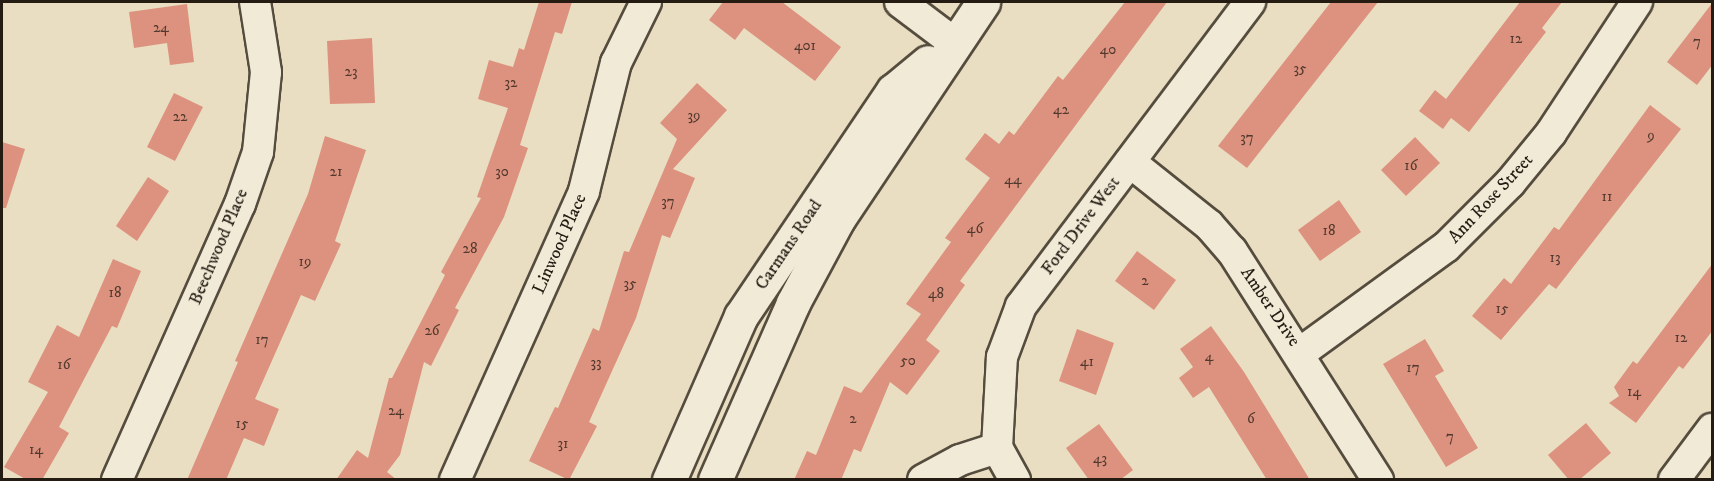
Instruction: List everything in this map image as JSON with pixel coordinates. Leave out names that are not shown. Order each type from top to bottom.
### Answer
[{"type":"street","name":"Beechwood Place","points":[[117,480],[240,204],[258,152],[266,72],[255,2]]},
{"type":"street","name":"Linwood Place","points":[[455,480],[584,191],[616,63],[646,2]]},
{"type":"street","points":[[900,2],[953,42]]},
{"type":"street","name":"Carmans Road","points":[[715,480],[793,303],[838,219],[953,42],[983,2]]},
{"type":"street","name":"Ford Drive West","points":[[997,448],[1002,357],[1021,306],[1250,2]]},
{"type":"street","name":"Ann Rose Street","points":[[1300,353],[1446,247],[1510,183],[1551,133],[1637,2]]},
{"type":"street","name":"Carmans Road","points":[[669,480],[741,316],[892,91],[953,42]]},
{"type":"street","name":"Amber Drive","points":[[1130,162],[1209,225],[1232,251],[1300,353],[1378,480]]},
{"type":"street","points":[[1674,480],[1713,429]]},
{"type":"street","points":[[923,480],[960,460],[997,448],[1015,480]]},
{"type":"building","points":[[539,2],[572,2],[562,34],[555,32],[520,145],[528,148],[504,217],[455,308],[459,310],[431,366],[424,362],[400,455],[387,472],[397,480],[336,480],[357,450],[368,458],[389,378],[392,378],[445,275],[441,272],[481,198],[477,197],[508,108],[478,99],[489,60],[513,67],[519,48],[524,50]]},
{"type":"building","points":[[723,2],[782,2],[841,47],[815,81],[744,28],[735,40],[709,20]]},
{"type":"building","points":[[1125,2],[1167,2],[960,281],[965,285],[926,340],[940,351],[907,395],[890,382],[861,452],[854,449],[841,480],[794,480],[807,451],[816,455],[844,386],[861,393],[921,314],[906,304],[951,242],[945,238],[990,178],[965,159],[985,133],[999,144],[1009,131],[1014,135],[1058,76],[1063,80]]},
{"type":"building","points":[[1331,2],[1378,2],[1247,168],[1218,146]]},
{"type":"building","points":[[1520,2],[1562,2],[1542,28],[1546,32],[1469,132],[1451,118],[1443,129],[1419,111],[1435,90],[1446,99]]},
{"type":"building","points":[[1713,2],[1713,64],[1697,85],[1667,62]]},
{"type":"building","points":[[187,4],[194,62],[170,65],[167,43],[134,48],[129,12]]},
{"type":"building","points":[[372,38],[375,103],[330,104],[327,41]]},
{"type":"building","points":[[697,83],[727,110],[673,169],[695,178],[670,238],[662,235],[636,318],[589,422],[597,426],[569,480],[529,461],[555,407],[558,408],[593,328],[599,331],[624,251],[629,252],[677,139],[660,123]]},
{"type":"building","points":[[174,93],[203,107],[175,161],[147,147]]},
{"type":"building","points":[[1650,105],[1681,129],[1556,289],[1549,284],[1501,340],[1472,316],[1504,278],[1511,284],[1554,227],[1559,230]]},
{"type":"building","points":[[325,136],[366,150],[335,241],[341,244],[315,301],[301,295],[255,399],[279,409],[264,446],[244,438],[226,480],[187,480],[238,362],[235,361],[308,194]]},
{"type":"building","points":[[1415,137],[1440,163],[1406,196],[1381,170]]},
{"type":"building","points":[[2,142],[25,149],[6,208],[2,208]]},
{"type":"building","points":[[148,177],[169,191],[137,241],[116,226]]},
{"type":"building","points":[[1339,200],[1361,232],[1320,261],[1298,230]]},
{"type":"building","points":[[1137,251],[1176,280],[1154,310],[1115,281]]},
{"type":"building","points":[[113,259],[141,271],[117,328],[112,326],[59,427],[69,433],[42,480],[27,480],[4,467],[48,392],[28,382],[57,325],[79,337]]},
{"type":"building","points":[[1713,263],[1713,330],[1683,369],[1679,366],[1636,423],[1609,403],[1619,396],[1614,387],[1633,361],[1637,364]]},
{"type":"building","points":[[1211,326],[1244,372],[1310,480],[1267,480],[1209,387],[1193,398],[1179,378],[1193,367],[1180,349]]},
{"type":"building","points":[[1077,329],[1114,343],[1096,395],[1059,381]]},
{"type":"building","points":[[1425,339],[1444,371],[1435,376],[1478,448],[1446,467],[1383,364]]},
{"type":"building","points":[[1586,423],[1611,453],[1579,480],[1569,480],[1548,455]]},
{"type":"building","points":[[1099,424],[1133,470],[1120,480],[1089,480],[1066,448]]}]
